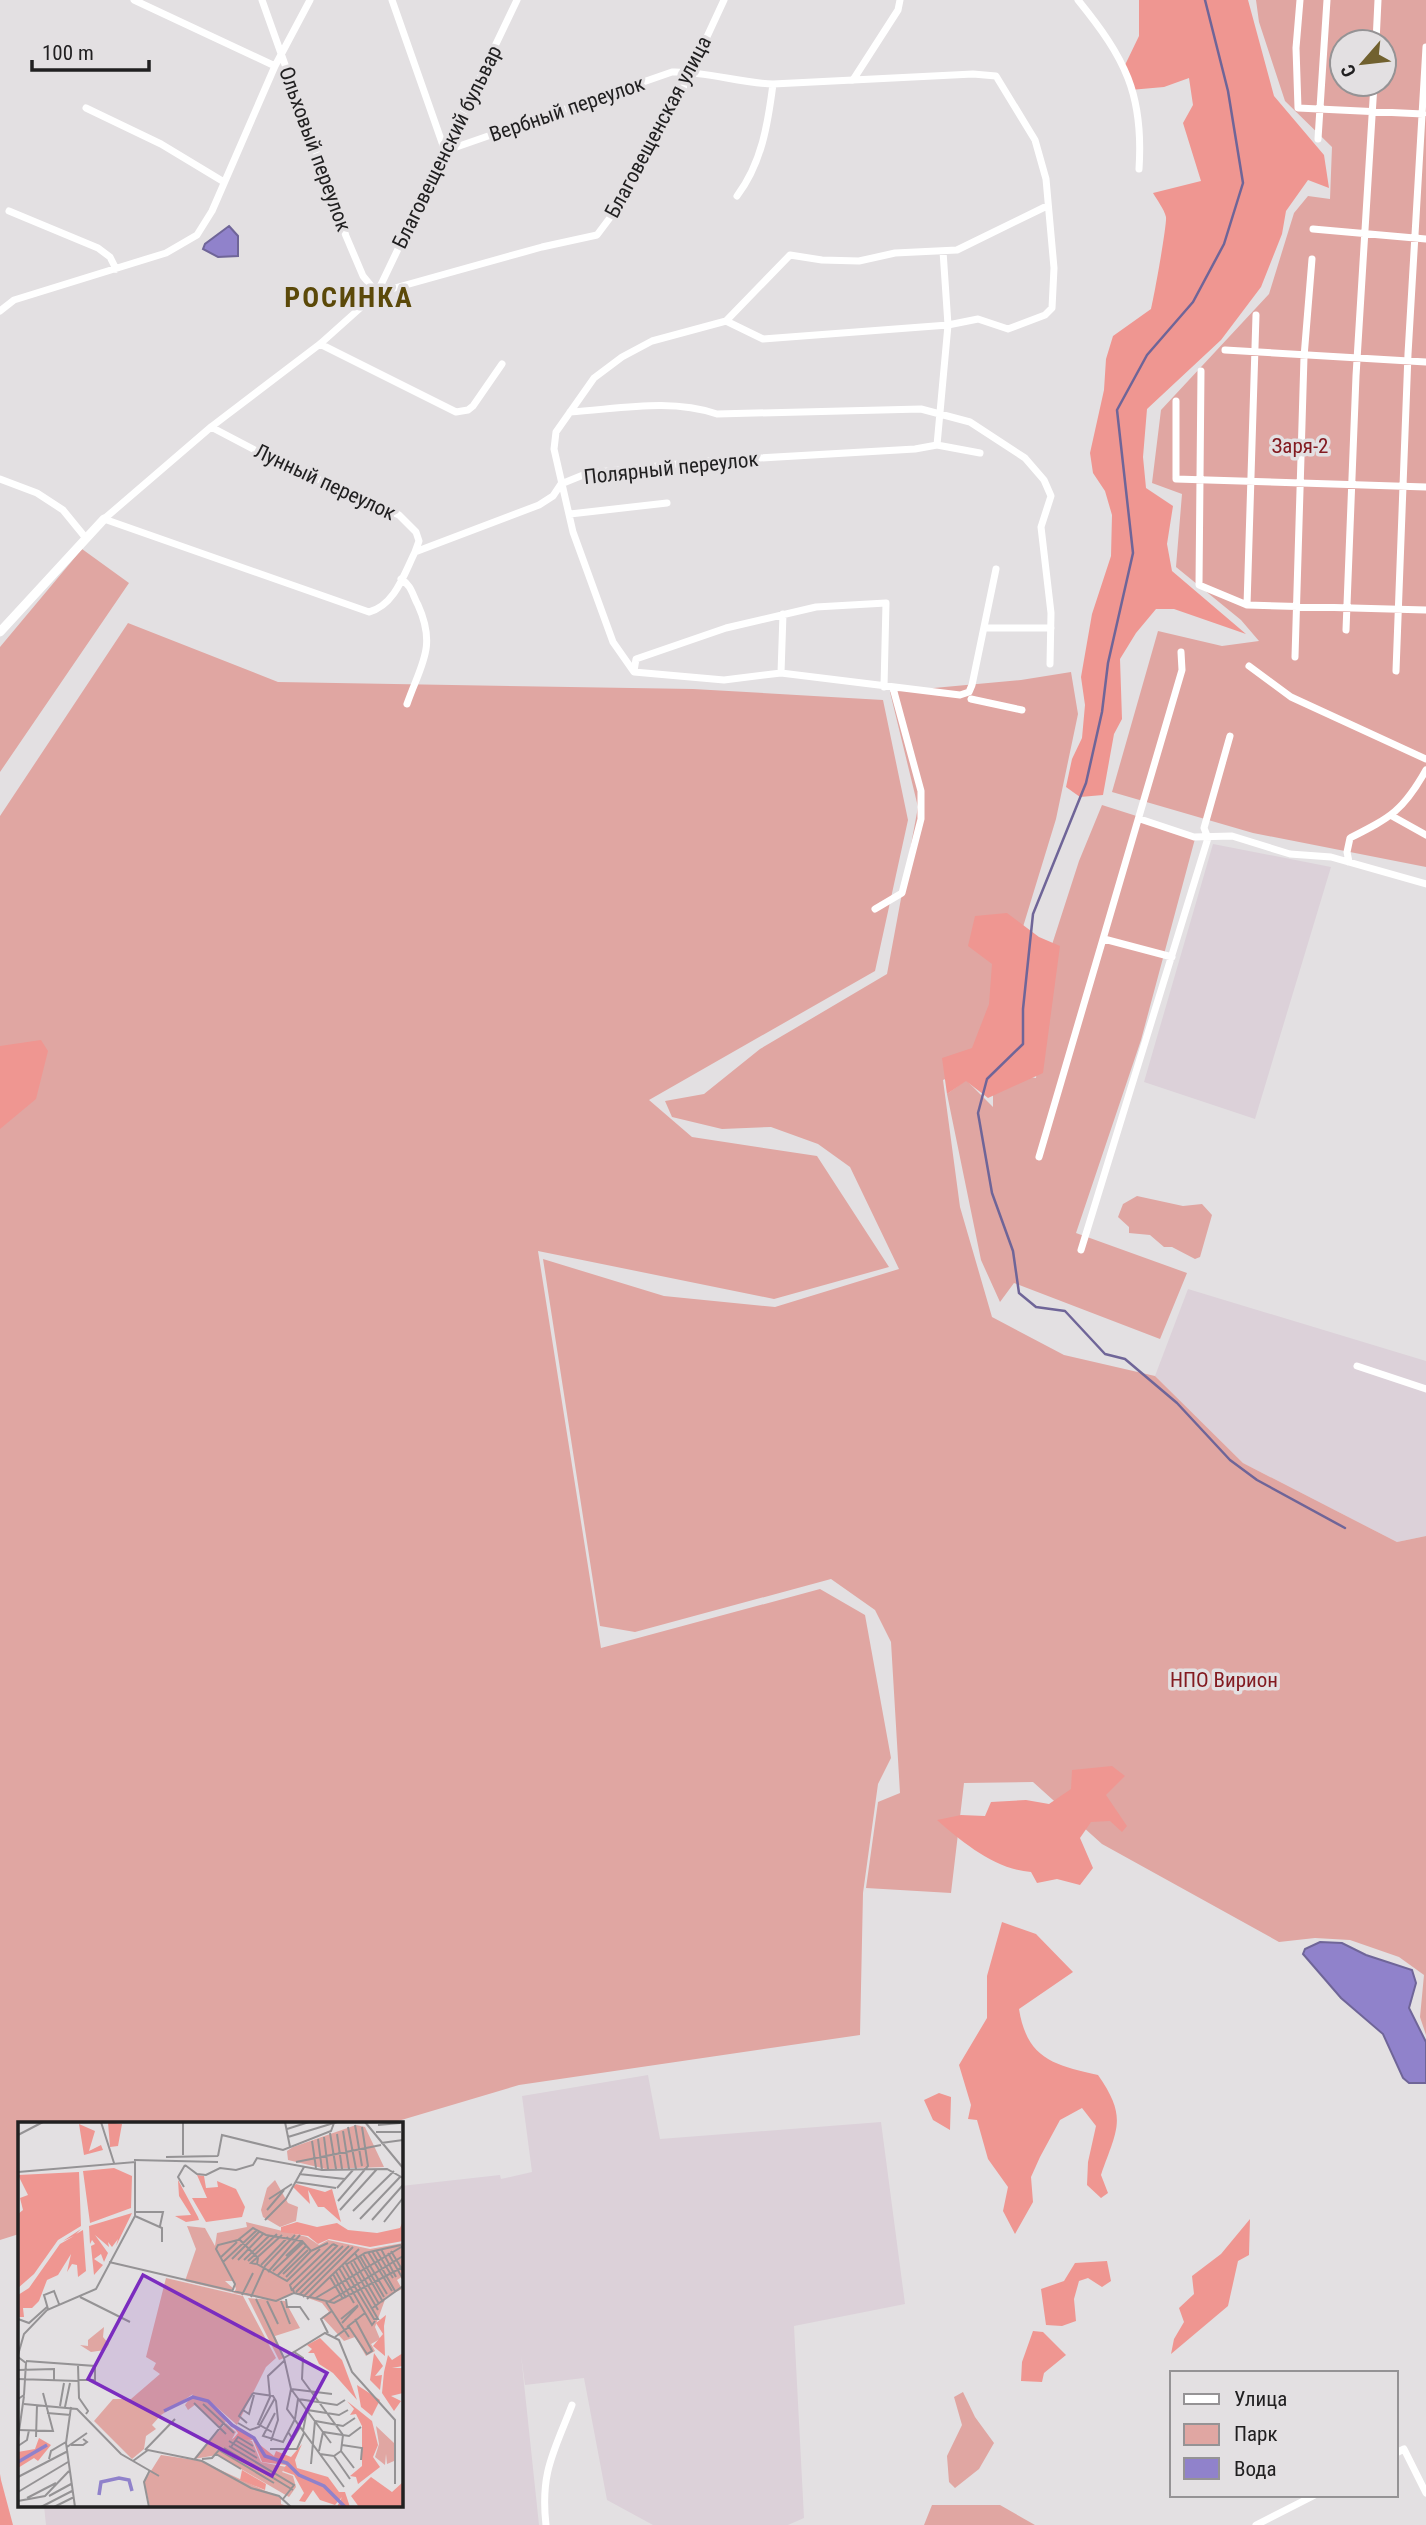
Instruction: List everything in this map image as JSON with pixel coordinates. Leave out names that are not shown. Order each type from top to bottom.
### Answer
[{"type":"street","points":[[134,0],[275,66]]},
{"type":"street","name":"Ольховый переулок","points":[[262,0],[346,236],[363,276],[377,293]]},
{"type":"street","points":[[0,311],[15,300],[116,269],[190,242],[205,226],[275,66],[310,0]]},
{"type":"street","points":[[392,0],[445,151]]},
{"type":"street","name":"Благовещенский бульвар","points":[[377,293],[517,0]]},
{"type":"street","name":"Благовещенская улица","points":[[377,293],[542,247],[597,236],[621,204],[691,72],[724,0]]},
{"type":"street","points":[[852,81],[898,10],[900,0]]},
{"type":"street","points":[[1078,0],[1130,79],[1142,128],[1139,169]]},
{"type":"street","points":[[1300,0],[1296,48],[1297,108],[1424,114]]},
{"type":"street","points":[[1318,139],[1327,0]]},
{"type":"street","points":[[1377,28],[1378,0]]},
{"type":"street","points":[[1396,671],[1407,361],[1426,47]]},
{"type":"street","name":"Вербный переулок","points":[[445,151],[672,72],[691,72],[744,83],[773,84],[973,74],[996,76],[1035,140],[1046,179],[1046,206]]},
{"type":"street","points":[[737,196],[756,165],[769,122],[773,84]]},
{"type":"street","points":[[1346,630],[1357,360],[1373,98]]},
{"type":"street","points":[[86,108],[161,144],[224,182]]},
{"type":"street","points":[[726,321],[763,339],[948,325],[978,318],[1008,329],[1045,315],[1052,308],[1054,268],[1046,206],[957,250],[895,253],[859,261],[822,260],[790,255],[726,321],[652,341],[622,357],[594,378],[556,432],[554,449],[573,532],[612,642],[634,671],[724,680],[781,673],[960,695],[969,692],[996,569]]},
{"type":"street","points":[[9,211],[98,248],[110,257],[116,269]]},
{"type":"street","points":[[1313,229],[1426,239]]},
{"type":"street","points":[[943,251],[948,325],[937,445],[980,453]]},
{"type":"street","points":[[1295,657],[1304,357],[1312,259]]},
{"type":"street","points":[[0,632],[104,519],[211,427],[320,344],[377,293]]},
{"type":"street","points":[[1247,605],[1256,315]]},
{"type":"street","points":[[320,344],[456,412],[462,412],[473,405],[502,364]]},
{"type":"street","points":[[1225,350],[1255,355],[1426,362]]},
{"type":"street","points":[[1200,372],[1199,585],[1247,605],[1426,610]]},
{"type":"street","points":[[1176,401],[1176,479],[1426,486]]},
{"type":"street","points":[[570,412],[656,405],[701,409],[717,414],[921,409],[970,422],[1025,458],[1044,480],[1051,496],[1041,527],[1051,628],[1051,664]]},
{"type":"street","name":"Лунный переулок","points":[[211,427],[270,458],[399,515],[416,532],[419,541],[415,552]]},
{"type":"street","name":"Полярный переулок","points":[[415,552],[539,505],[553,496],[561,484],[588,472],[695,462],[927,448],[937,445]]},
{"type":"street","points":[[0,479],[37,493],[56,505],[85,537]]},
{"type":"street","points":[[570,514],[667,503]]},
{"type":"street","points":[[104,519],[369,612],[380,609],[390,600],[415,552]]},
{"type":"street","points":[[401,579],[410,585],[425,620],[429,641],[407,704]]},
{"type":"street","points":[[634,671],[636,659],[726,628],[816,607],[886,603],[884,687]]},
{"type":"street","points":[[781,673],[783,614]]},
{"type":"street","points":[[985,628],[1051,628]]},
{"type":"street","points":[[1039,1157],[1182,670],[1181,652]]},
{"type":"street","points":[[1249,666],[1291,697],[1426,759]]},
{"type":"street","points":[[875,909],[902,893],[920,819],[921,791],[893,688]]},
{"type":"street","points":[[971,699],[1021,710]]},
{"type":"street","points":[[1081,1250],[1208,838],[1204,828],[1230,736]]},
{"type":"street","points":[[1349,862],[1347,852],[1350,838],[1392,816],[1410,800],[1426,772]]},
{"type":"street","points":[[1392,816],[1426,835]]},
{"type":"street","points":[[1140,819],[1194,837],[1231,836],[1290,854],[1349,862],[1426,884]]},
{"type":"street","points":[[1104,939],[1172,957]]},
{"type":"street","points":[[1357,1366],[1426,1390]]},
{"type":"street","points":[[546,2525],[543,2494],[546,2468],[572,2404]]},
{"type":"street","points":[[1398,2452],[1404,2449],[1426,2493]]},
{"type":"street","points":[[1256,2525],[1311,2497]]},
{"type":"shaded area","points":[[1139,0],[1248,0],[1274,96],[1324,155],[1329,188],[1308,180],[1286,211],[1282,234],[1261,287],[1221,340],[1147,409],[1143,457],[1146,488],[1173,506],[1167,544],[1172,571],[1246,634],[1174,609],[1156,609],[1136,633],[1120,659],[1122,719],[1114,734],[1103,795],[1080,797],[1066,787],[1072,759],[1082,738],[1085,705],[1081,677],[1092,614],[1111,556],[1112,515],[1105,491],[1093,473],[1090,453],[1104,390],[1106,359],[1113,336],[1151,309],[1166,217],[1153,193],[1201,181],[1183,123],[1193,105],[1189,78],[1164,87],[1130,90],[1125,65],[1139,36]]},
{"type":"shaded area","points":[[1213,844],[1331,867],[1255,1119],[1144,1082]]},
{"type":"shaded area","points":[[1007,913],[1039,937],[1060,946],[1043,1073],[988,1098],[966,1081],[947,1094],[942,1058],[972,1048],[989,1004],[992,964],[968,946],[975,916]]},
{"type":"shaded area","points":[[41,1040],[48,1051],[36,1099],[0,1129],[0,1046]]},
{"type":"shaded area","points":[[1188,1289],[1426,1361],[1426,1536],[1397,1542],[1243,1463],[1155,1376]]},
{"type":"shaded area","points":[[1112,1766],[1125,1776],[1106,1795],[1127,1826],[1122,1832],[1110,1821],[1091,1822],[1080,1838],[1093,1868],[1080,1885],[1057,1879],[1037,1883],[1031,1872],[992,1860],[968,1846],[937,1820],[961,1815],[985,1816],[991,1802],[1026,1800],[1049,1804],[1071,1789],[1072,1770]]},
{"type":"shaded area","points":[[1002,1922],[1036,1934],[1073,1972],[1019,2009],[1023,2026],[1036,2049],[1045,2057],[1068,2068],[1098,2075],[1113,2102],[1117,2124],[1101,2175],[1108,2193],[1101,2198],[1087,2185],[1088,2162],[1096,2126],[1082,2108],[1060,2120],[1031,2177],[1033,2202],[1015,2234],[1003,2211],[1008,2187],[988,2159],[977,2120],[968,2119],[971,2105],[959,2065],[987,2018],[987,1976]]},
{"type":"shaded area","points":[[648,2075],[660,2139],[881,2122],[905,2304],[794,2326],[804,2518],[788,2525],[653,2525],[607,2500],[584,2378],[525,2385],[521,2355],[539,2525],[46,2525],[44,2508],[402,2508],[402,2186],[500,2175],[501,2179],[532,2172],[522,2096]]},
{"type":"shaded area","points":[[939,2093],[951,2097],[950,2130],[933,2120],[924,2100]]},
{"type":"shaded area","points":[[1250,2219],[1249,2255],[1238,2261],[1228,2306],[1171,2354],[1174,2339],[1184,2322],[1179,2308],[1194,2294],[1192,2276],[1221,2254]]},
{"type":"shaded area","points":[[1107,2261],[1111,2281],[1102,2287],[1088,2278],[1079,2281],[1074,2299],[1076,2321],[1062,2326],[1046,2325],[1041,2289],[1064,2281],[1075,2263]]},
{"type":"shaded area","points":[[1033,2331],[1043,2332],[1066,2355],[1044,2373],[1042,2382],[1021,2381],[1022,2362]]},
{"type":"shaded area","points":[[0,2474],[1,2480],[13,2525],[0,2525]]},
{"type":"green space","name":"Заря-2","points":[[1256,0],[1426,0],[1426,867],[1253,833],[1112,792],[1158,631],[1222,646],[1259,641],[1241,620],[1176,567],[1182,494],[1152,483],[1161,410],[1269,294],[1294,213],[1308,196],[1330,199],[1332,147],[1285,101],[1259,22]]},
{"type":"green space","points":[[82,549],[129,583],[0,772],[0,647]]},
{"type":"green space","points":[[128,623],[278,682],[693,689],[883,700],[908,820],[875,971],[649,1100],[692,1137],[817,1156],[889,1267],[774,1299],[538,1251],[601,1648],[820,1589],[865,1615],[891,1758],[878,1784],[863,1893],[860,2035],[519,2085],[395,2122],[18,2122],[18,2234],[0,2240],[0,816]]},
{"type":"green space","name":"НПО Вирион","points":[[1071,672],[1078,714],[1056,819],[982,1061],[943,1080],[960,1207],[992,1317],[1064,1355],[1155,1376],[1243,1463],[1397,1542],[1426,1536],[1426,2035],[1420,2017],[1424,1975],[1399,1957],[1350,1940],[1315,1938],[1279,1942],[1102,1844],[1033,1782],[964,1783],[951,1893],[866,1888],[878,1802],[900,1793],[891,1642],[875,1610],[831,1579],[635,1632],[600,1626],[543,1259],[664,1296],[775,1307],[899,1269],[850,1167],[818,1144],[771,1127],[722,1129],[672,1117],[665,1101],[704,1094],[760,1049],[887,974],[918,807],[890,692],[1021,680]]},
{"type":"green space","points":[[1102,805],[1196,835],[1141,1040],[1076,1233],[1187,1273],[1160,1339],[1014,1283],[1000,1302],[981,1260],[947,1094],[966,1080],[993,1107],[993,1086],[1004,1073],[1036,1078],[1048,957],[1079,861]]},
{"type":"green space","points":[[1137,1196],[1183,1206],[1202,1204],[1212,1215],[1200,1257],[1195,1259],[1172,1247],[1164,1247],[1150,1235],[1129,1233],[1129,1227],[1118,1217],[1123,1204]]},
{"type":"green space","points":[[963,2392],[975,2417],[994,2443],[979,2469],[955,2488],[949,2482],[947,2456],[962,2425],[954,2397]]},
{"type":"green space","points":[[932,2505],[1000,2505],[1035,2525],[924,2525]]},
{"type":"water","points":[[229,226],[238,236],[238,256],[218,257],[203,249],[205,244]]},
{"type":"water","points":[[1320,1942],[1342,1943],[1366,1955],[1412,1970],[1416,1983],[1409,2008],[1426,2042],[1426,2083],[1409,2083],[1403,2078],[1383,2034],[1341,1998],[1303,1954],[1305,1949]]},
{"type":"waterway","points":[[1205,0],[1228,91],[1243,183],[1224,244],[1193,302],[1147,355],[1117,410],[1133,553],[1108,663],[1102,712],[1086,783],[1033,914],[1023,1009],[1023,1044],[987,1079],[978,1113],[992,1193],[1013,1251],[1019,1293],[1036,1307],[1065,1311],[1105,1354],[1125,1359],[1177,1403],[1230,1460],[1257,1480],[1345,1528]]},
{"type":"district","name":"РОСИНКА","points":[[349,297]]}]
